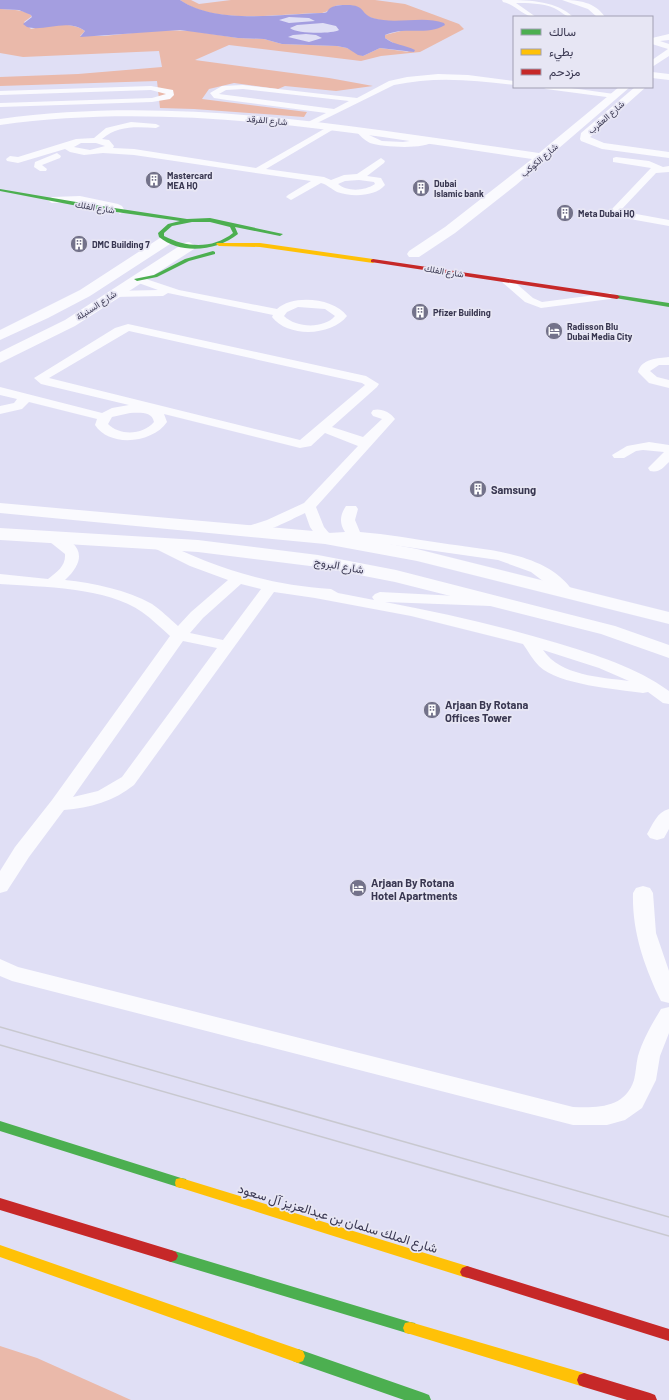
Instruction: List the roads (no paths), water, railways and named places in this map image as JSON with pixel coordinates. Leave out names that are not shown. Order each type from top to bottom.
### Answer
[{"type":"street","points":[[566,0],[593,8],[598,11],[600,16]]},
{"type":"street","points":[[653,62],[664,43]]},
{"type":"street","points":[[653,74],[669,76]]},
{"type":"street","name":"شارع الكوكب","points":[[450,230],[449,235],[420,254],[450,230],[512,182],[623,88]]},
{"type":"street","name":"شارع العقرب","points":[[640,88],[585,135],[585,139],[602,146],[669,155]]},
{"type":"street","name":"شارع الفرقد","points":[[0,122],[65,115]]},
{"type":"street","name":"شارع الفرقد","points":[[0,117],[65,115],[181,115],[311,124],[467,146],[544,155]]},
{"type":"street","points":[[549,137],[579,126]]},
{"type":"street","name":"شارع الفرقد","points":[[467,146],[520,143]]},
{"type":"street","name":"شارع الفرقد","points":[[467,146],[507,166],[512,182]]},
{"type":"street","points":[[0,190],[52,200]]},
{"type":"street","name":"شارع الفلك","points":[[120,211],[190,221]]},
{"type":"street","points":[[160,235],[163,230],[174,224],[190,221],[210,220],[290,236]]},
{"type":"street","points":[[219,244],[228,241],[236,233],[232,226],[226,224]]},
{"type":"street","name":"شارع الفلك","points":[[160,235],[189,246],[219,244],[277,246],[669,305]]},
{"type":"street","name":"شارع السنبلة","points":[[0,336],[44,316],[94,289],[133,264],[160,235]]},
{"type":"street","name":"شارع السنبلة","points":[[0,358],[70,323],[189,246]]},
{"type":"street","points":[[137,279],[162,274],[187,260],[202,255],[277,246]]},
{"type":"street","points":[[0,508],[325,538],[363,539],[417,555],[669,618]]},
{"type":"street","name":"شارع البروج","points":[[0,534],[52,538],[153,542],[237,550],[318,561],[396,576],[608,630],[669,652]]},
{"type":"street","name":"شارع الملك سلمان بن عبدالعزيز آل سعود","points":[[0,1126],[669,1335]]},
{"type":"street","points":[[0,1204],[650,1400]]},
{"type":"street","points":[[0,1251],[424,1400]]},
{"type":"lane","points":[[504,0],[521,8],[532,16]]},
{"type":"lane","points":[[504,0],[553,5],[560,8],[569,16]]},
{"type":"lane","points":[[311,124],[392,83],[418,77],[464,76],[513,83]]},
{"type":"lane","points":[[336,112],[227,98],[217,96],[214,93],[225,88],[243,87],[357,100]]},
{"type":"lane","points":[[0,93],[150,88],[170,92],[170,95],[152,100],[0,104]]},
{"type":"lane","points":[[570,88],[614,96]]},
{"type":"lane","points":[[96,140],[105,131],[116,126],[135,125],[153,127],[131,127],[118,129],[113,132],[106,146]]},
{"type":"lane","points":[[256,171],[331,127]]},
{"type":"lane","points":[[52,164],[74,148],[79,141],[96,140],[106,146]]},
{"type":"lane","points":[[11,161],[21,163],[74,148],[106,146],[134,152],[335,182],[359,177],[385,164],[372,179]]},
{"type":"lane","points":[[43,169],[38,167],[38,164],[74,148]]},
{"type":"lane","points":[[616,160],[649,164],[669,170]]},
{"type":"lane","points":[[192,161],[187,166],[190,168],[291,185],[312,179]]},
{"type":"lane","points":[[659,168],[653,170],[615,212],[624,216],[669,223]]},
{"type":"lane","points":[[335,182],[334,186],[344,190],[367,191],[380,185],[378,180],[359,177]]},
{"type":"lane","points":[[287,199],[284,196],[312,179]]},
{"type":"lane","points":[[52,200],[80,199],[115,206],[119,208],[120,211]]},
{"type":"lane","points":[[137,279],[177,294],[279,313],[290,306],[308,304],[335,309],[341,316],[339,320],[330,325],[305,328],[295,327],[280,321],[278,317],[279,313]]},
{"type":"lane","points":[[507,281],[529,300],[541,305],[610,296]]},
{"type":"lane","points":[[113,294],[177,294]]},
{"type":"lane","points":[[128,327],[366,380],[373,384],[306,443],[294,444],[148,409],[45,381],[40,378],[119,330],[128,327]]},
{"type":"lane","points":[[669,361],[649,364],[645,368],[644,372],[654,380],[669,384]]},
{"type":"lane","points":[[0,391],[104,417],[120,410],[148,409],[161,418],[161,422],[153,430],[136,435],[110,432],[101,426],[104,417]]},
{"type":"lane","points":[[0,410],[18,406],[24,400],[22,397]]},
{"type":"lane","points":[[250,530],[272,523],[309,506],[363,449],[364,444],[389,419],[385,415],[377,413]]},
{"type":"lane","points":[[324,428],[362,441],[364,444]]},
{"type":"lane","points":[[619,454],[630,447],[639,446],[669,449]]},
{"type":"lane","points":[[655,468],[669,455]]},
{"type":"lane","points":[[309,506],[317,527],[325,538]]},
{"type":"lane","points":[[351,509],[346,518],[348,527],[363,539]]},
{"type":"lane","points":[[52,538],[63,543],[71,550],[73,558],[71,567],[52,583]]},
{"type":"lane","points":[[153,542],[195,564],[238,579],[270,587],[320,594],[458,622],[529,640],[545,663],[556,670],[664,695]]},
{"type":"lane","points":[[0,579],[78,586],[126,599],[147,608],[180,635],[226,645]]},
{"type":"lane","points":[[0,886],[22,852],[60,804],[180,635],[207,606],[238,579]]},
{"type":"lane","points":[[60,804],[79,803],[98,799],[115,791],[128,781],[226,645],[270,587]]},
{"type":"lane","points":[[320,594],[498,602]]},
{"type":"lane","points":[[658,834],[662,824],[669,815]]},
{"type":"lane","points":[[0,866],[22,852]]},
{"type":"lane","points":[[643,893],[642,906],[650,955],[669,995]]},
{"type":"lane","points":[[0,967],[12,973],[573,1116],[599,1118],[621,1112],[638,1098],[645,1080],[650,1053],[660,1029],[669,1015]]},
{"type":"tram line","points":[[0,1027],[669,1217]]},
{"type":"tram line","points":[[0,1045],[669,1236]]},
{"type":"place","name":"Mastercard MEA HQ","points":[[154,180]]},
{"type":"place","name":"Dubai Islamic bank","points":[[421,188]]},
{"type":"place","name":"Meta Dubai HQ","points":[[565,213]]},
{"type":"place","name":"DMC Building 7","points":[[79,244]]},
{"type":"place","name":"Pfizer Building","points":[[420,312]]},
{"type":"place","name":"Radisson Blu Dubai Media City","points":[[554,331]]},
{"type":"place","name":"Samsung","points":[[478,489]]},
{"type":"place","name":"Arjaan By Rotana Offices Tower","points":[[432,710]]},
{"type":"place","name":"Arjaan By Rotana Hotel Apartments","points":[[358,888]]}]
